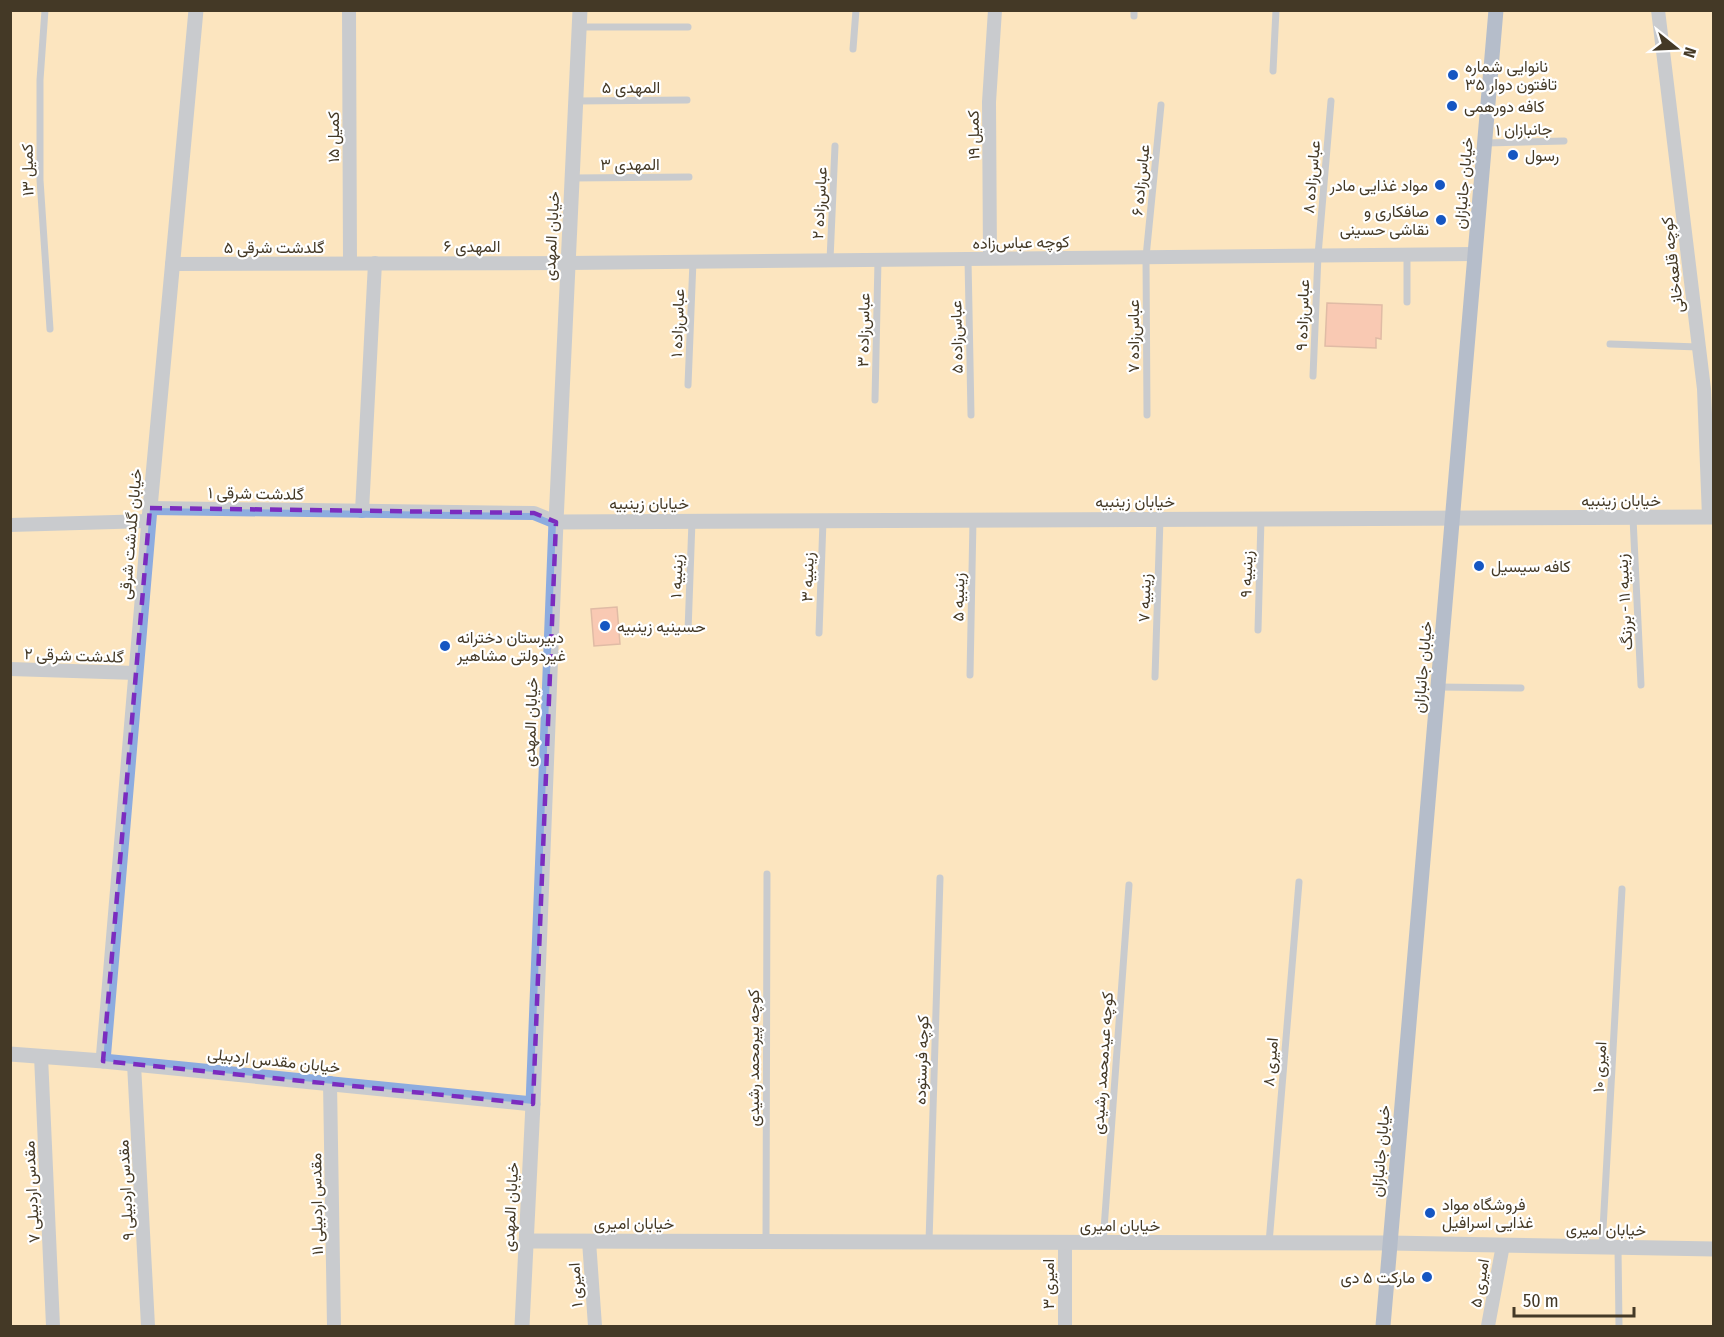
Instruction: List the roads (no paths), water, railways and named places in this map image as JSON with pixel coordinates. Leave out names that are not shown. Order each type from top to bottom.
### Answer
[{"type":"main road","name":"خیابان جانبازان","points":[[1383,1326],[1496,10]]},
{"type":"street","name":"خیابان گلدشت شرقی","points":[[103,1060],[196,10]]},
{"type":"street","name":"کمیل ۱۵","points":[[348,10],[350,263]]},
{"type":"street","name":"خیابان المهدی","points":[[522,1326],[580,10]]},
{"type":"street","name":"کمیل ۱۹","points":[[990,258],[989,102],[995,10]]},
{"type":"street","name":"کوچه قلعه‌خانی","points":[[1658,10],[1704,389],[1711,517]]},
{"type":"street","name":"کوچه عباس‌زاده","points":[[568,263],[1475,254]]},
{"type":"street","name":"گلدشت شرقی ۵","points":[[172,264],[375,263]]},
{"type":"street","name":"المهدی ۶","points":[[375,263],[568,263]]},
{"type":"street","points":[[362,511],[375,263]]},
{"type":"street","name":"گلدشت شرقی ۱","points":[[10,525],[150,515],[362,511],[534,513],[556,522]]},
{"type":"street","name":"خیابان زینبیه","points":[[556,522],[1711,517]]},
{"type":"street","name":"گلدشت شرقی ۲","points":[[10,669],[136,673]]},
{"type":"street","name":"خیابان مقدس اردبیلی","points":[[10,1054],[103,1060],[533,1104]]},
{"type":"street","name":"مقدس اردبیلی ۷","points":[[41,1056],[53,1326]]},
{"type":"street","name":"مقدس اردبیلی ۹","points":[[135,1064],[148,1321]]},
{"type":"street","name":"مقدس اردبیلی ۱۱","points":[[330,1083],[334,1325]]},
{"type":"street","name":"خیابان امیری","points":[[526,1241],[1390,1243],[1713,1249]]},
{"type":"street","name":"امیری ۱","points":[[589,1241],[595,1326]]},
{"type":"street","name":"امیری ۳","points":[[1065,1242],[1065,1326]]},
{"type":"street","name":"امیری ۵","points":[[1488,1326],[1503,1245]]},
{"type":"lane","name":"کمیل ۱۳","points":[[45,10],[40,80],[40,180],[50,329]]},
{"type":"lane","points":[[853,49],[856,10]]},
{"type":"lane","points":[[1274,71],[1276,10]]},
{"type":"lane","points":[[580,27],[688,27]]},
{"type":"lane","name":"المهدی ۵","points":[[576,101],[687,100]]},
{"type":"lane","name":"عباس‌زاده ۸","points":[[1318,255],[1331,100]]},
{"type":"lane","name":"عباس‌زاده ۶","points":[[1146,257],[1161,105]]},
{"type":"lane","name":"جانبازان ۱","points":[[1485,143],[1564,141]]},
{"type":"lane","name":"عباس‌زاده ۲","points":[[830,260],[835,146]]},
{"type":"lane","name":"المهدی ۳","points":[[572,178],[689,177]]},
{"type":"lane","points":[[1407,254],[1407,302]]},
{"type":"lane","name":"عباس‌زاده ۹","points":[[1313,376],[1318,255]]},
{"type":"lane","name":"عباس‌زاده ۷","points":[[1146,257],[1147,415]]},
{"type":"lane","name":"عباس‌زاده ۵","points":[[968,259],[971,415]]},
{"type":"lane","name":"عباس‌زاده ۳","points":[[875,400],[879,260]]},
{"type":"lane","name":"عباس‌زاده ۱","points":[[688,385],[693,261]]},
{"type":"lane","points":[[1610,344],[1699,346]]},
{"type":"lane","name":"زینبیه ۱۱ - برزنگ","points":[[1633,518],[1641,685]]},
{"type":"lane","name":"زینبیه ۷","points":[[1155,677],[1160,519]]},
{"type":"lane","name":"زینبیه ۹","points":[[1258,630],[1261,519]]},
{"type":"lane","name":"زینبیه ۵","points":[[970,675],[973,520]]},
{"type":"lane","name":"زینبیه ۱","points":[[688,631],[692,521]]},
{"type":"lane","name":"زینبیه ۳","points":[[819,633],[823,521]]},
{"type":"lane","points":[[1438,687],[1521,688]]},
{"type":"lane","name":"کوچه پیرمحمد رشیدی","points":[[766,1241],[767,874]]},
{"type":"lane","name":"کوچه فرستوده","points":[[929,1242],[940,878]]},
{"type":"lane","name":"امیری ۸","points":[[1269,1243],[1299,882]]},
{"type":"lane","name":"کوچه عیدمحمد رشیدی","points":[[1103,1243],[1129,885]]},
{"type":"lane","name":"امیری ۱۰","points":[[1619,1326],[1610,1247],[1622,889]]},
{"type":"place","name":"نانوایی شماره ۳۵ تافتون دوار","points":[[1453,75]]},
{"type":"place","name":"کافه دورهمی","points":[[1452,106]]},
{"type":"place","name":"رسول","points":[[1513,155]]},
{"type":"place","name":"مواد غذایی مادر","points":[[1440,185]]},
{"type":"place","name":"صافکاری و نقاشی حسینی","points":[[1441,220]]},
{"type":"place","name":"کافه سیسیل","points":[[1479,566]]},
{"type":"place","name":"حسینیه زینبیه","points":[[605,626]]},
{"type":"place","name":"دبیرستان دخترانه غیردولتی مشاهیر","points":[[445,646]]},
{"type":"place","name":"فروشگاه مواد غذایی اسرافیل","points":[[1430,1213]]},
{"type":"place","name":"مارکت ۵ دی","points":[[1427,1277]]}]
